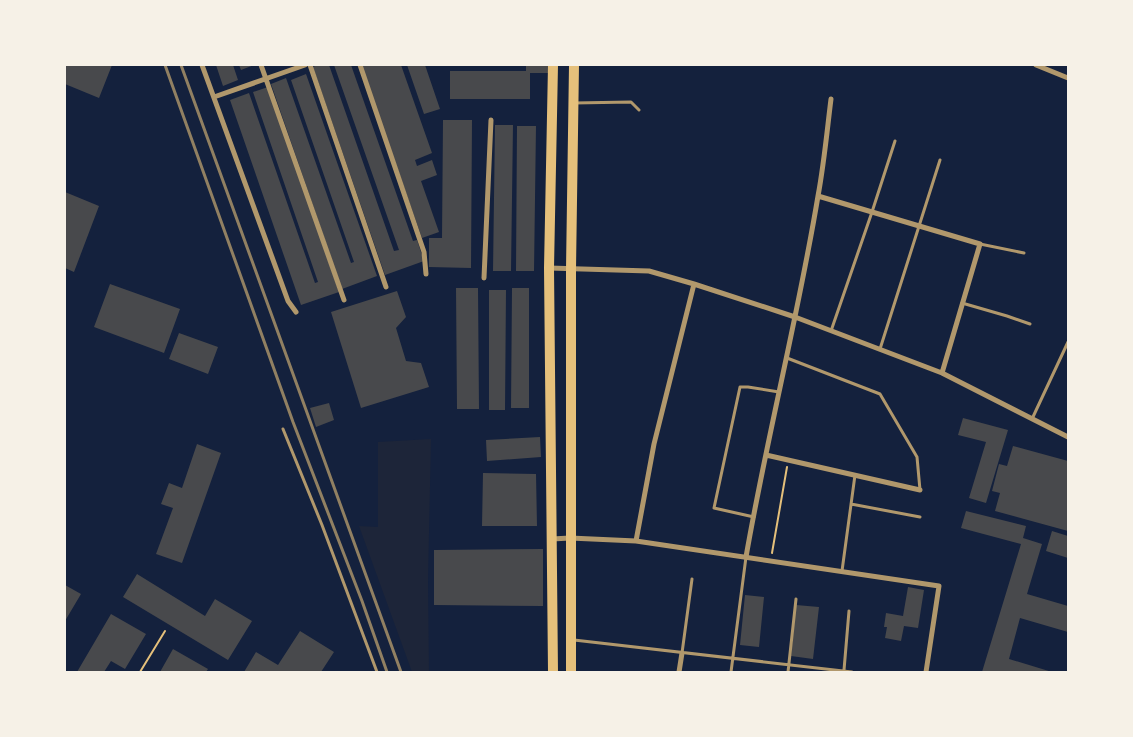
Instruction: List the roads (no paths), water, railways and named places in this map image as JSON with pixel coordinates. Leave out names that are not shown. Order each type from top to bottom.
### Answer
[{"type":"main road","points":[[553,65],[549,268],[553,672]]},
{"type":"main road","points":[[571,672],[571,269],[574,65]]},
{"type":"street","points":[[202,65],[288,302],[296,312]]},
{"type":"street","points":[[261,65],[344,300]]},
{"type":"street","points":[[214,97],[304,65]]},
{"type":"street","points":[[310,65],[386,287]]},
{"type":"street","points":[[360,65],[424,252],[426,274]]},
{"type":"street","points":[[1036,65],[1068,78]]},
{"type":"street","points":[[746,557],[818,196],[831,99]]},
{"type":"street","points":[[484,278],[491,120]]},
{"type":"street","points":[[818,196],[980,244],[942,373]]},
{"type":"street","points":[[549,268],[649,271],[694,284],[795,317],[942,373],[1068,437]]},
{"type":"street","points":[[636,541],[654,444],[694,284]]},
{"type":"street","points":[[766,455],[920,490]]},
{"type":"street","points":[[552,539],[636,541],[939,586],[926,672]]},
{"type":"street","points":[[679,672],[682,653]]},
{"type":"lane","points":[[574,103],[631,102],[639,110]]},
{"type":"lane","points":[[831,331],[895,141]]},
{"type":"lane","points":[[880,349],[940,160]]},
{"type":"lane","points":[[980,244],[1024,252]]},
{"type":"lane","points":[[962,304],[1030,324]]},
{"type":"lane","points":[[1032,419],[1068,342]]},
{"type":"lane","points":[[786,358],[880,394],[917,457],[920,490]]},
{"type":"lane","points":[[754,517],[714,508],[740,387],[779,392]]},
{"type":"lane","points":[[283,429],[322,525],[377,672]]},
{"type":"lane","points":[[842,572],[856,475]]},
{"type":"lane","points":[[852,504],[920,517]]},
{"type":"lane","points":[[731,672],[746,557]]},
{"type":"lane","points":[[682,653],[692,579]]},
{"type":"lane","points":[[788,672],[796,599]]},
{"type":"lane","points":[[844,670],[849,611]]},
{"type":"lane","points":[[572,640],[852,672]]},
{"type":"railway","points":[[165,65],[293,422],[362,601],[387,672]]},
{"type":"railway","points":[[181,65],[401,672]]}]
